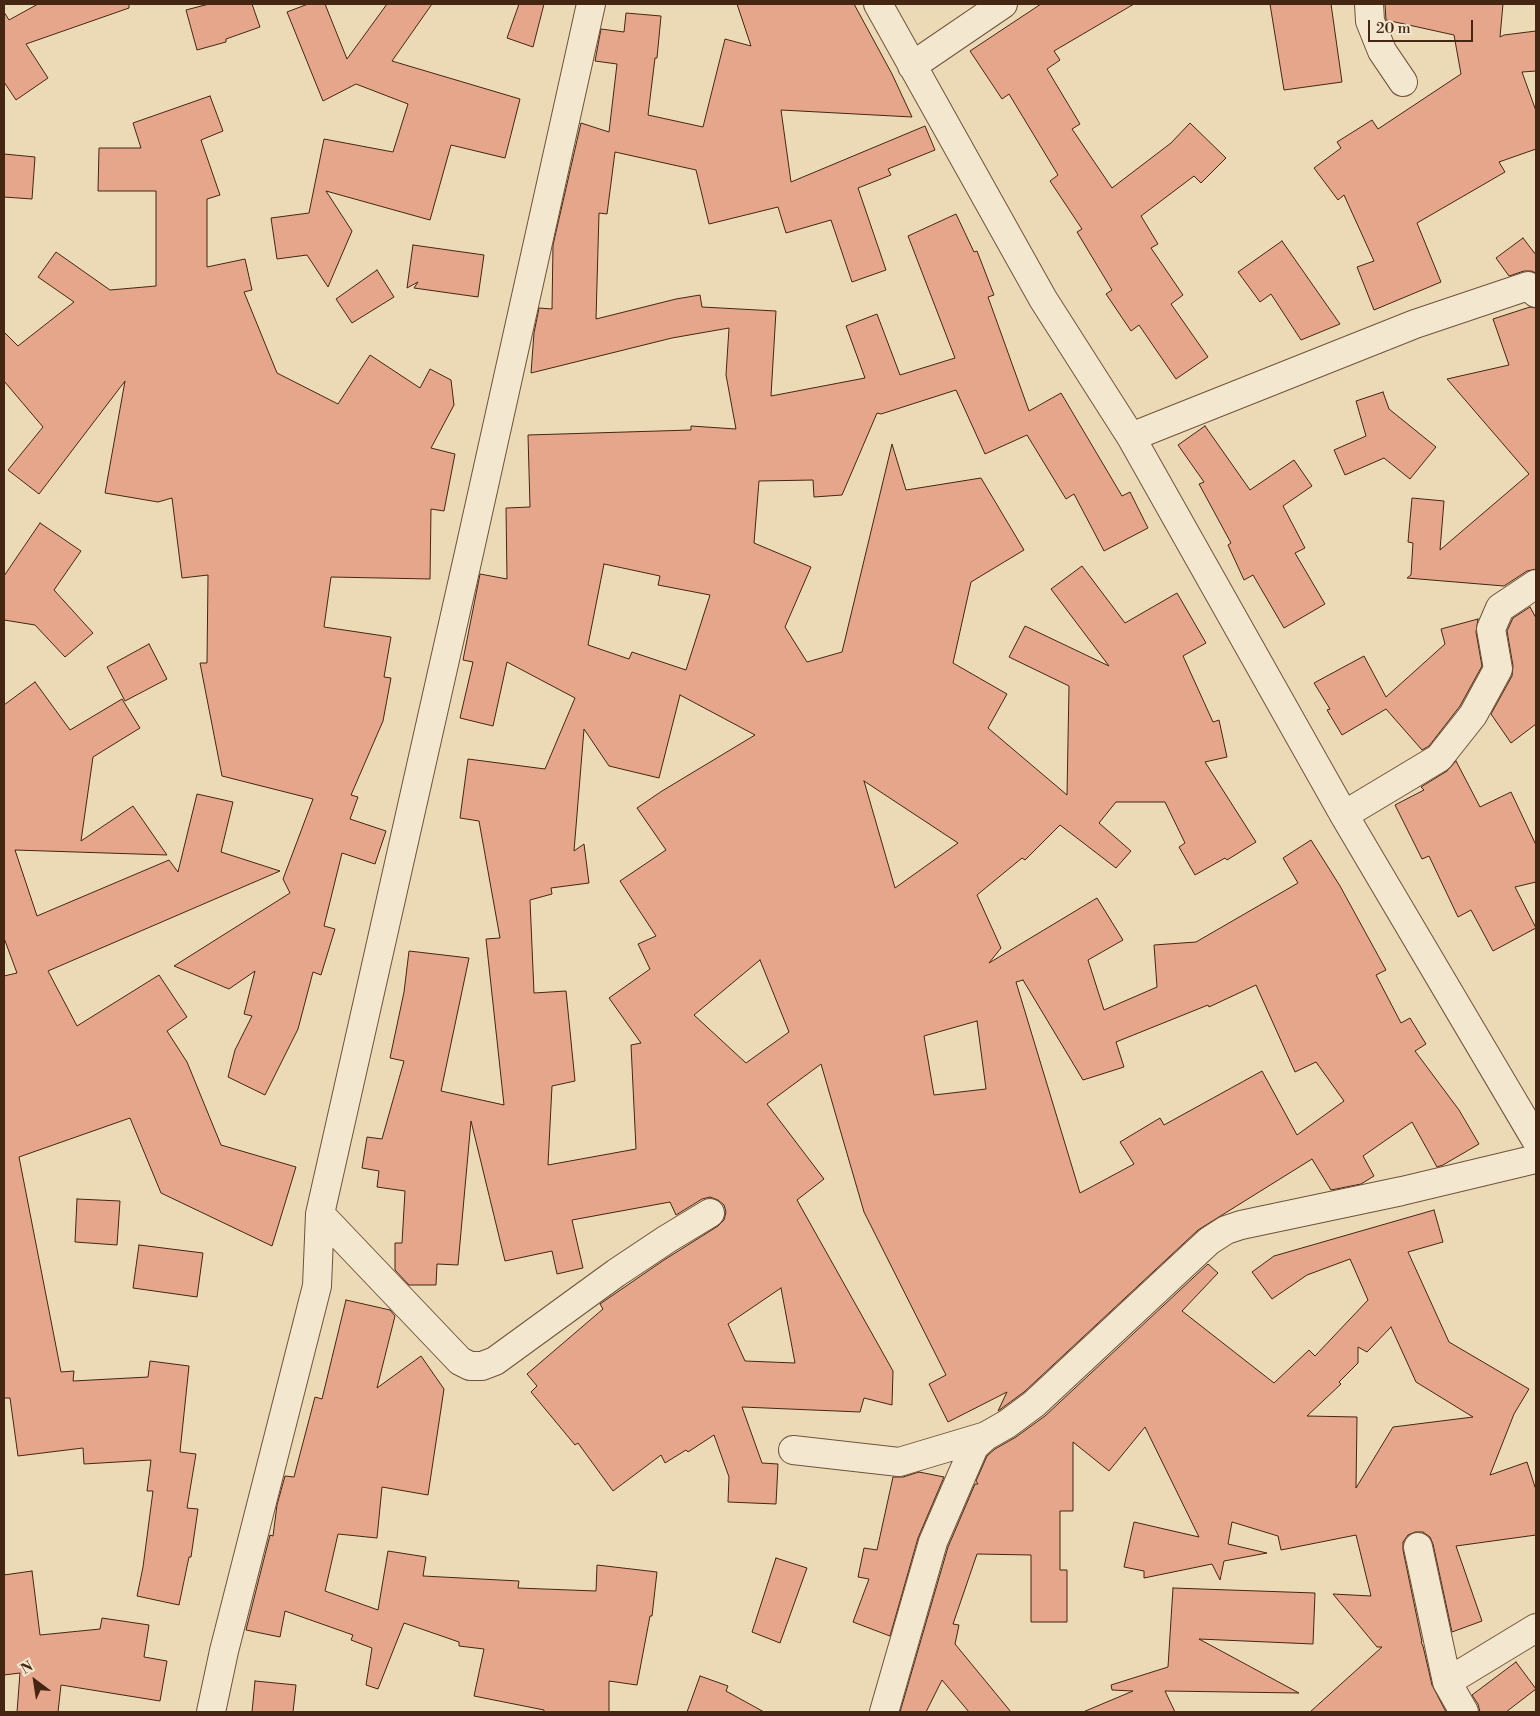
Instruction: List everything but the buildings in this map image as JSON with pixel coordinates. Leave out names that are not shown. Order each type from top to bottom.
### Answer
[{"type":"street","points":[[211,1712],[224,1651],[317,1286],[320,1214],[591,4]]},
{"type":"street","points":[[878,4],[1043,298],[1131,437],[1344,815],[1536,1140]]},
{"type":"street","points":[[912,66],[1003,4]]},
{"type":"street","points":[[1369,4],[1370,21],[1382,51],[1403,82]]},
{"type":"street","points":[[1131,437],[1415,324],[1528,286],[1536,293]]},
{"type":"street","points":[[1344,815],[1439,758],[1473,715],[1498,669],[1491,628],[1500,608],[1536,584]]},
{"type":"street","points":[[884,1712],[933,1542],[974,1447],[986,1436],[1007,1424],[1034,1404],[1196,1253],[1226,1230],[1241,1225],[1402,1191],[1536,1159]]},
{"type":"street","points":[[320,1214],[460,1361],[470,1366],[482,1366],[495,1361],[616,1273],[666,1239],[710,1213]]},
{"type":"street","points":[[793,1450],[900,1462],[986,1436]]},
{"type":"street","points":[[1418,1547],[1447,1682],[1464,1712]]},
{"type":"street","points":[[1447,1682],[1536,1628]]}]
